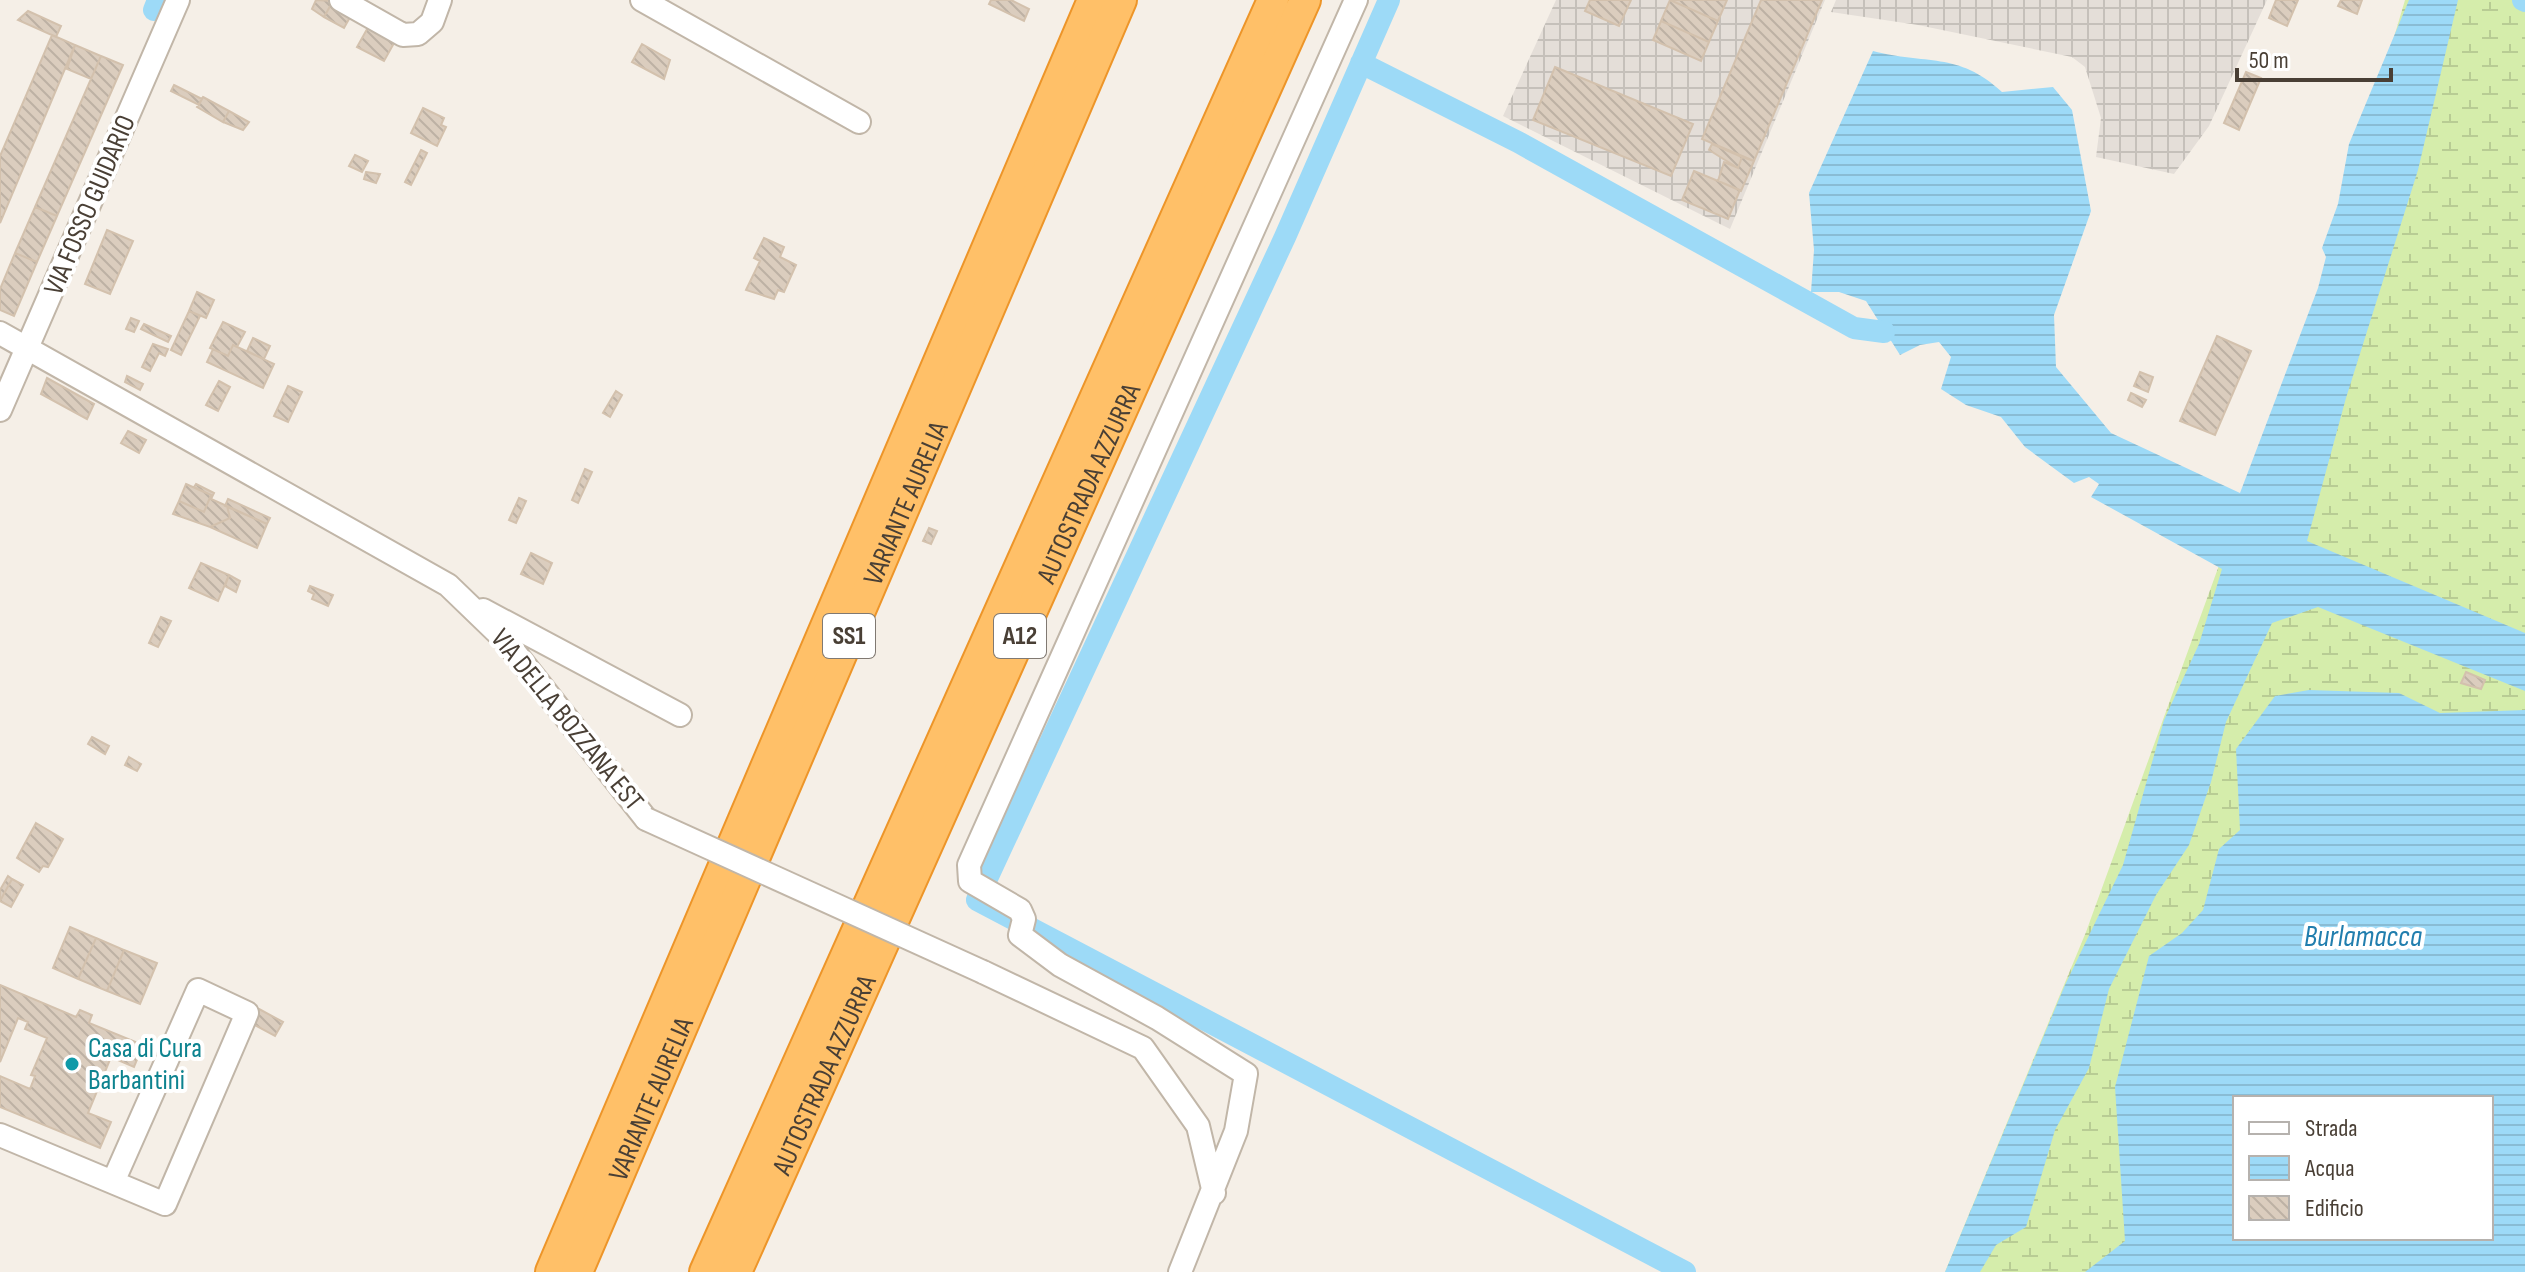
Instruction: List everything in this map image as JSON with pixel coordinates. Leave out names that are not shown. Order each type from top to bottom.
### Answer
[{"type":"highway","name":"VARIANTE AURELIA","points":[[551,1272],[1093,0]]},
{"type":"highway","name":"VARIANTE AURELIA","points":[[577,1272],[1121,0]]},
{"type":"highway","name":"AUTOSTRADA AZZURRA","points":[[705,1272],[1273,0]]},
{"type":"highway","name":"AUTOSTRADA AZZURRA","points":[[736,1272],[1305,0]]},
{"type":"street","name":"VIA FOSSO GUIDARIO","points":[[0,410],[178,0]]},
{"type":"street","points":[[341,0],[403,35],[418,34],[432,22],[440,0]]},
{"type":"street","points":[[642,0],[859,122]]},
{"type":"street","points":[[1180,1272],[1214,1193],[1236,1131],[1246,1074],[1157,1018],[1060,965],[1022,927],[1020,910],[970,881],[969,865],[975,845],[1356,0]]},
{"type":"street","name":"VIA DELLA BOZZANA EST","points":[[0,333],[448,585],[505,640],[646,819],[1143,1048],[1198,1126],[1214,1193]]},
{"type":"street","points":[[471,604],[512,623],[680,715]]},
{"type":"street","points":[[0,1135],[165,1204],[247,1013],[198,990],[113,1182]]},
{"type":"shaded area","points":[[1556,0],[1825,0],[1730,229],[1503,116]]},
{"type":"shaded area","points":[[1836,0],[2267,0],[2209,126],[2174,174],[2096,157],[2101,118],[2085,67],[2072,57],[1918,25],[1831,12]]},
{"type":"green space","points":[[2405,0],[2525,0],[2525,1272],[1945,1272],[2086,932],[2320,287]]},
{"type":"water","points":[[2409,0],[2458,0],[2418,170],[2346,398],[2307,541],[2525,633],[2525,691],[2318,607],[2272,623],[2226,722],[2211,782],[2189,845],[2156,895],[2109,989],[2089,1068],[2055,1130],[2026,1227],[1996,1245],[1980,1272],[1945,1272],[2065,985],[2123,865],[2164,720],[2199,644],[2222,569],[2091,497],[2099,484],[2089,477],[2074,483],[2025,447],[2001,417],[1966,405],[1941,389],[1951,357],[1939,342],[1920,345],[1900,355],[1866,301],[1839,292],[1811,292],[1814,250],[1809,193],[1873,51],[1956,65],[1971,70],[2002,92],[2053,87],[2072,110],[2091,211],[2054,315],[2056,367],[2111,433],[2240,493],[2318,288],[2326,257],[2322,248],[2338,204],[2349,144]]},
{"type":"water","name":"Burlamacca","points":[[2309,690],[2399,693],[2440,713],[2525,710],[2525,1272],[2085,1272],[2125,1241],[2115,1087],[2149,956],[2182,933],[2203,910],[2219,849],[2240,830],[2236,749],[2275,696]]},
{"type":"building","points":[[316,0],[333,1],[324,17],[312,9]]},
{"type":"building","points":[[991,0],[1011,0],[1029,9],[1024,21],[989,4]]},
{"type":"building","points":[[1590,0],[1631,0],[1619,26],[1585,11]]},
{"type":"building","points":[[1670,0],[1718,21],[1709,42],[1661,21]]},
{"type":"building","points":[[1670,0],[1727,0],[1718,21]]},
{"type":"building","points":[[1761,0],[1822,0],[1754,161],[1702,139]]},
{"type":"building","points":[[2276,0],[2298,0],[2287,26],[2269,18]]},
{"type":"building","points":[[2341,0],[2362,0],[2357,14],[2338,6]]},
{"type":"building","points":[[333,1],[353,12],[344,28],[324,17]]},
{"type":"building","points":[[28,11],[61,26],[56,37],[18,20]]},
{"type":"building","points":[[1661,21],[1709,42],[1701,61],[1653,40]]},
{"type":"building","points":[[371,22],[398,36],[384,61],[357,47]]},
{"type":"building","points":[[52,35],[75,45],[0,223],[0,156]]},
{"type":"building","points":[[642,44],[670,60],[664,79],[632,62]]},
{"type":"building","points":[[75,45],[101,56],[91,79],[67,69]]},
{"type":"building","points":[[101,56],[123,65],[57,216],[35,207]]},
{"type":"building","points":[[1555,67],[1693,124],[1671,176],[1533,120]]},
{"type":"building","points":[[2246,72],[2261,78],[2239,130],[2224,123]]},
{"type":"building","points":[[174,85],[202,99],[199,105],[171,91]]},
{"type":"building","points":[[203,97],[229,111],[223,122],[197,107]]},
{"type":"building","points":[[423,108],[444,118],[441,125],[446,127],[437,146],[411,133]]},
{"type":"building","points":[[229,111],[249,122],[243,130],[223,122]]},
{"type":"building","points":[[1712,144],[1742,157],[1738,168],[1709,150]]},
{"type":"building","points":[[421,150],[427,153],[411,185],[405,182]]},
{"type":"building","points":[[355,155],[368,161],[362,172],[349,166]]},
{"type":"building","points":[[1742,157],[1754,161],[1741,191],[1718,181],[1724,162],[1738,168]]},
{"type":"building","points":[[1694,171],[1740,190],[1728,219],[1682,200]]},
{"type":"building","points":[[366,172],[380,174],[376,183],[364,179]]},
{"type":"building","points":[[35,207],[57,216],[37,262],[15,253]]},
{"type":"building","points":[[107,230],[133,241],[110,294],[85,284]]},
{"type":"building","points":[[764,238],[784,247],[780,257],[796,265],[784,292],[778,290],[774,299],[746,290],[760,261],[754,258]]},
{"type":"building","points":[[15,253],[37,262],[14,316],[0,310],[0,289]]},
{"type":"building","points":[[197,292],[214,300],[206,318],[189,311]]},
{"type":"building","points":[[189,311],[200,316],[181,355],[171,350]]},
{"type":"building","points":[[131,318],[139,321],[134,332],[126,329]]},
{"type":"building","points":[[223,322],[245,332],[228,356],[210,348]]},
{"type":"building","points":[[144,324],[171,336],[168,342],[141,329]]},
{"type":"building","points":[[2217,336],[2251,351],[2215,435],[2180,421]]},
{"type":"building","points":[[253,338],[270,346],[264,359],[247,351]]},
{"type":"building","points":[[153,344],[168,349],[165,356],[159,353],[150,371],[142,367]]},
{"type":"building","points":[[233,345],[274,364],[263,388],[207,362],[213,349],[228,356]]},
{"type":"building","points":[[2140,372],[2153,377],[2148,392],[2134,386]]},
{"type":"building","points":[[127,376],[143,384],[140,390],[125,382]]},
{"type":"building","points":[[47,378],[94,404],[87,419],[41,394]]},
{"type":"building","points":[[219,381],[230,387],[218,411],[206,405]]},
{"type":"building","points":[[288,386],[302,392],[288,422],[274,416]]},
{"type":"building","points":[[616,391],[622,395],[610,417],[603,413]]},
{"type":"building","points":[[2131,393],[2146,400],[2142,407],[2128,400]]},
{"type":"building","points":[[128,431],[146,440],[139,453],[121,443]]},
{"type":"building","points":[[585,469],[592,472],[578,503],[572,500]]},
{"type":"building","points":[[186,484],[211,495],[204,512],[179,501]]},
{"type":"building","points":[[196,484],[214,493],[211,499],[227,506],[230,518],[210,527],[173,514],[179,501],[204,512],[211,495],[194,487]]},
{"type":"building","points":[[519,498],[526,501],[516,523],[509,520]]},
{"type":"building","points":[[228,499],[270,518],[267,524],[225,506]]},
{"type":"building","points":[[227,506],[267,524],[257,548],[210,527],[230,518]]},
{"type":"building","points":[[929,528],[937,531],[931,544],[923,541]]},
{"type":"building","points":[[531,553],[552,563],[543,584],[521,574]]},
{"type":"building","points":[[201,563],[229,575],[218,601],[189,588]]},
{"type":"building","points":[[229,575],[240,581],[236,592],[225,586]]},
{"type":"building","points":[[310,586],[333,595],[328,606],[312,599],[314,594],[308,591]]},
{"type":"building","points":[[161,617],[171,621],[158,647],[149,643]]},
{"type":"building","points":[[2466,672],[2485,680],[2481,689],[2461,683]]},
{"type":"building","points":[[92,737],[109,746],[105,754],[88,744]]},
{"type":"building","points":[[129,757],[141,764],[137,771],[125,765]]},
{"type":"building","points":[[36,823],[63,839],[48,867],[43,866],[39,872],[17,858]]},
{"type":"building","points":[[8,876],[12,879],[0,901],[0,890]]},
{"type":"building","points":[[12,879],[23,885],[11,907],[0,901]]},
{"type":"building","points":[[70,927],[96,938],[78,979],[53,968]]},
{"type":"building","points":[[96,938],[124,950],[107,991],[78,979]]},
{"type":"building","points":[[124,950],[157,963],[140,1004],[107,991]]},
{"type":"building","name":"Casa di Cura Barbantini","points":[[0,985],[76,1017],[80,1010],[92,1015],[89,1023],[143,1045],[134,1067],[111,1057],[88,1113],[111,1122],[100,1148],[0,1107],[0,1076],[30,1089],[35,1076],[31,1075],[47,1038],[25,1029],[28,1022],[18,1018],[0,1062]]},
{"type":"building","points":[[259,1009],[283,1022],[275,1036],[251,1023]]},
{"type":"waterway","points":[[154,10],[158,0]]},
{"type":"waterway","points":[[1389,0],[1285,237],[977,900],[1685,1272]]},
{"type":"waterway","points":[[1361,63],[1518,142],[1854,328],[1884,332]]},
{"type":"place","name":"Casa di Cura Barbantini","points":[[72,1064]]}]
